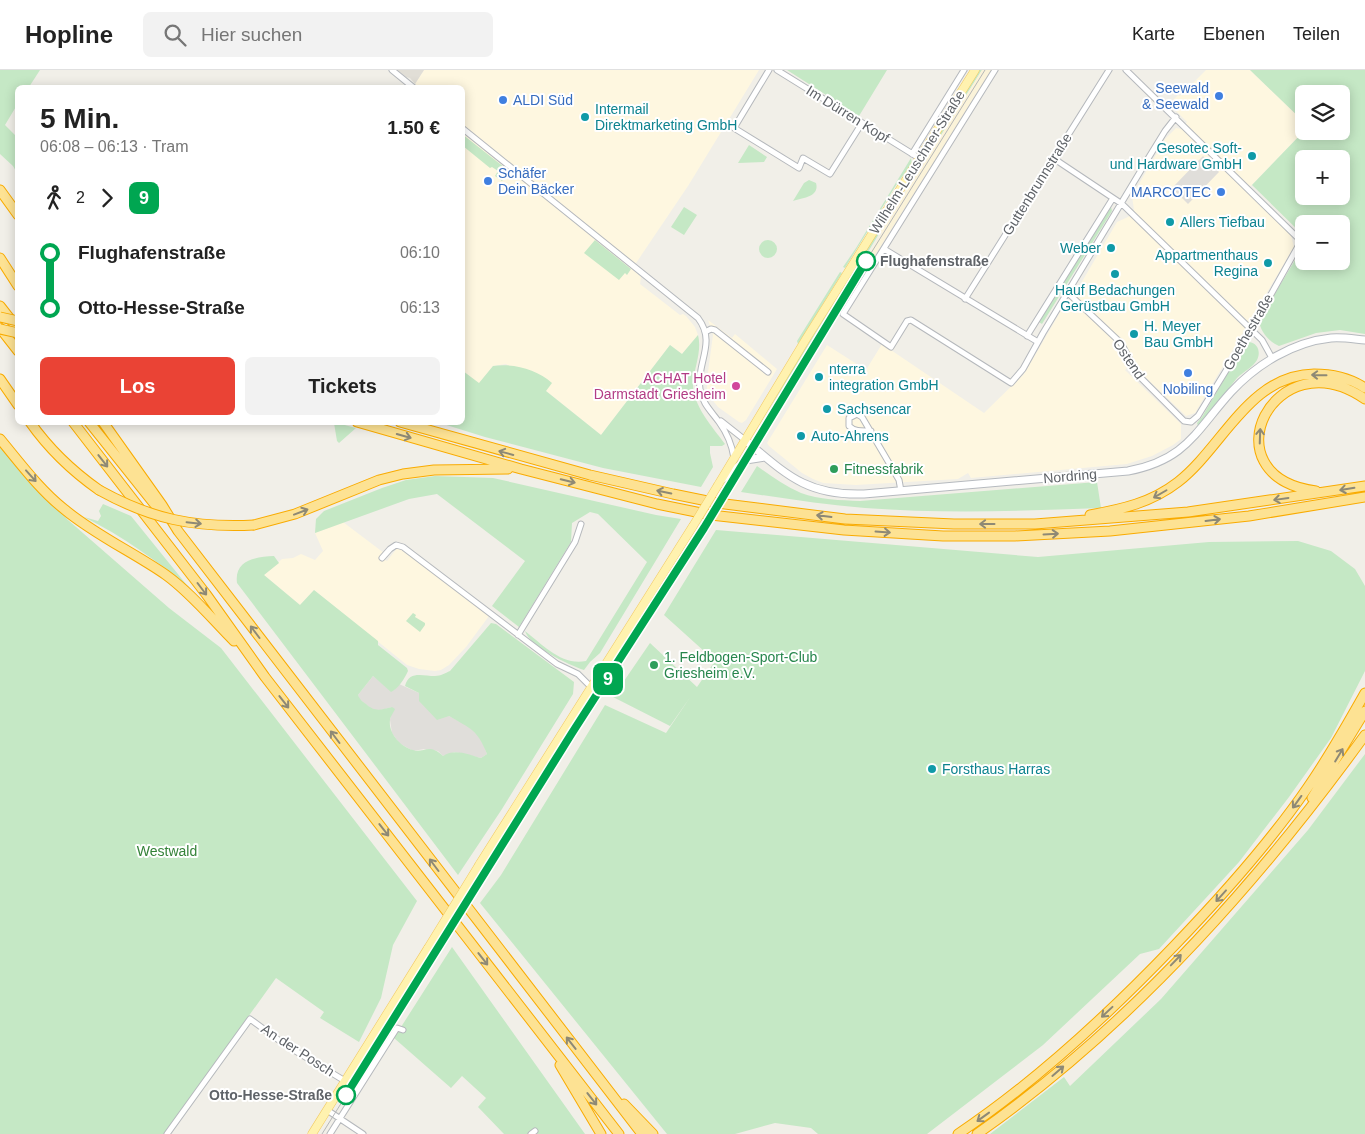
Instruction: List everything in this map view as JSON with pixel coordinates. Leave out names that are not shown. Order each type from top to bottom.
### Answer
[{"type":"highway","points":[[0,190],[15,211]]},
{"type":"highway","points":[[0,258],[15,281]]},
{"type":"highway","points":[[0,306],[15,327]]},
{"type":"highway","points":[[0,317],[15,320]]},
{"type":"highway","points":[[0,328],[15,330]]},
{"type":"highway","points":[[0,328],[15,346]]},
{"type":"highway","points":[[1035,524],[1125,508],[1143,503],[1167,490],[1198,463],[1246,408],[1262,393],[1279,383],[1300,376],[1320,374],[1341,377],[1365,388]]},
{"type":"highway","points":[[0,379],[15,401]]},
{"type":"highway","points":[[1329,492],[1297,488],[1274,474],[1261,452],[1259,434],[1263,417],[1279,396],[1304,386],[1330,385],[1343,388],[1365,399]]},
{"type":"highway","points":[[32,425],[65,463],[99,490],[136,509],[168,520],[216,525],[254,525],[295,514],[378,480],[403,474],[434,470],[521,469]]},
{"type":"highway","points":[[75,425],[206,594],[254,663],[619,1134]]},
{"type":"highway","points":[[91,425],[156,508],[178,531]]},
{"type":"highway","points":[[104,425],[162,505],[178,531],[642,1134]]},
{"type":"highway","points":[[367,425],[521,469],[657,504],[712,515],[844,530],[934,536],[1015,536],[1120,530],[1248,516],[1365,497]]},
{"type":"highway","points":[[411,425],[590,475],[717,503],[844,519],[954,524],[1035,524],[1188,512],[1365,486]]},
{"type":"highway","points":[[0,439],[27,472],[60,505],[93,530],[166,575],[254,663]]},
{"type":"highway","points":[[958,1134],[1029,1081],[1088,1030],[1123,998],[1195,924],[1242,872],[1281,824],[1322,765],[1365,693]]},
{"type":"highway","points":[[1262,866],[1320,785],[1365,710]]},
{"type":"highway","points":[[977,1134],[1048,1080],[1144,994],[1196,940],[1262,866],[1315,803],[1365,735]]},
{"type":"highway","points":[[540,1032],[601,1134]]},
{"type":"highway","points":[[600,1081],[653,1134]]},
{"type":"main road","name":"Wilhelm-Leuschner-Straße","points":[[312,1134],[590,686],[693,526],[811,331],[975,70]]},
{"type":"main road","name":"Nordring","points":[[745,440],[796,480],[823,491],[855,495],[1114,472],[1151,465],[1172,455],[1191,440],[1233,390],[1272,358],[1289,350],[1322,340],[1338,338],[1365,340]]},
{"type":"main road","points":[[718,485],[746,460],[765,457]]},
{"type":"street","points":[[392,70],[410,85]]},
{"type":"street","points":[[770,70],[734,128],[799,168],[803,158],[830,174],[862,123]]},
{"type":"street","name":"Im Dürren Kopf","points":[[777,70],[920,158]]},
{"type":"street","name":"Wilhelm-Leuschner-Straße","points":[[912,154],[964,70]]},
{"type":"street","name":"Wilhelm-Leuschner-Straße","points":[[995,70],[844,314],[891,347],[908,321],[911,320],[1011,383],[1023,369],[1038,342]]},
{"type":"street","name":"Guttenbrunnstraße","points":[[966,299],[1109,70]]},
{"type":"street","points":[[884,249],[1038,342],[1165,131],[1176,117],[1126,70]]},
{"type":"street","name":"Goethestraße","points":[[1176,117],[1301,241],[1198,416],[1191,422]]},
{"type":"street","points":[[465,130],[698,318],[705,332],[706,346],[700,385],[703,399],[728,438],[734,458]]},
{"type":"street","points":[[1053,158],[1122,204],[1262,340],[1272,358]]},
{"type":"street","points":[[1027,336],[1114,198]]},
{"type":"street","name":"Ostend","points":[[1068,292],[1121,343],[1141,379],[1184,421],[1191,422]]},
{"type":"street","points":[[705,332],[710,329],[715,330],[768,372]]},
{"type":"street","points":[[871,431],[852,429],[849,426],[849,418],[854,414],[860,414],[871,431],[899,480],[901,491]]},
{"type":"street","points":[[715,416],[745,440]]},
{"type":"street","points":[[518,635],[575,542],[582,524]]},
{"type":"street","points":[[382,558],[392,547],[396,545],[403,547],[518,635],[558,664],[578,674],[590,686]]},
{"type":"street","name":"An der Posch","points":[[167,1134],[250,1019],[284,1044],[345,1081]]},
{"type":"street","points":[[330,1134],[397,1028],[403,1030]]},
{"type":"street","points":[[327,1110],[363,1134]]},
{"type":"shaded area","points":[[397,70],[424,70],[415,84],[410,78]]},
{"type":"shaded area","points":[[424,70],[759,70],[688,186],[632,269],[641,277],[640,284],[680,315],[686,316],[695,327],[698,335],[682,354],[670,345],[601,435],[546,391],[506,364],[493,366],[479,384],[465,373],[465,85],[415,84]]},
{"type":"shaded area","points":[[1206,70],[1250,70],[1295,113],[1295,140],[1246,191],[1291,235],[1294,247],[1195,413],[1186,416],[1141,373],[1135,360],[1125,370],[1181,424],[1181,439],[1152,456],[1127,464],[971,478],[968,473],[958,479],[856,485],[823,483],[813,479],[802,473],[769,446],[767,443],[827,345],[866,370],[882,344],[984,413],[1024,374],[1062,309],[1080,285],[1117,222],[1128,217],[1134,210],[1132,196],[1165,139],[1176,128],[1181,129],[1187,122],[1169,104],[1178,95],[1180,96]]},
{"type":"shaded area","points":[[1203,156],[1219,172],[1188,204],[1172,188]]},
{"type":"shaded area","points":[[708,320],[732,338],[735,334],[777,369],[746,420],[742,423],[718,407],[707,391],[713,335]]},
{"type":"shaded area","points":[[343,522],[384,553],[381,557],[387,561],[398,547],[489,616],[466,647],[449,665],[435,671],[407,665],[314,590],[300,605],[264,575],[282,559],[293,558],[301,554],[315,560],[323,551],[315,533]]},
{"type":"shaded area","points":[[373,676],[391,691],[399,684],[419,693],[449,716],[469,726],[480,736],[487,754],[481,758],[455,752],[443,756],[438,751],[424,749],[413,751],[399,743],[392,733],[390,720],[392,707],[378,711],[373,710],[359,699],[358,695]]},
{"type":"green space","points":[[0,70],[40,70],[30,85],[15,85],[15,108],[5,125],[15,135],[15,170],[0,154]]},
{"type":"green space","points":[[787,70],[887,70],[859,116]]},
{"type":"green space","points":[[978,70],[982,70],[927,158],[932,143]]},
{"type":"green space","points":[[1250,70],[1365,70],[1365,334],[1340,330],[1316,333],[1279,346],[1265,335],[1259,320],[1295,260],[1295,270],[1350,270],[1350,215],[1295,215],[1295,227],[1252,185],[1295,140],[1350,140],[1350,85],[1295,85],[1295,113]]},
{"type":"green space","points":[[465,136],[509,171],[502,181],[495,176],[498,171],[492,167],[490,168],[465,148]]},
{"type":"green space","points":[[749,145],[767,157],[764,162],[738,163]]},
{"type":"green space","points":[[911,158],[912,164],[898,182],[845,268],[843,267],[856,248]]},
{"type":"green space","points":[[809,180],[816,183],[817,188],[813,194],[793,201],[804,183]]},
{"type":"green space","points":[[902,196],[854,275],[852,273],[893,207]]},
{"type":"green space","points":[[684,207],[697,215],[684,235],[671,227]]},
{"type":"green space","points":[[1111,207],[1112,211],[1042,324],[1039,322]]},
{"type":"green space","points":[[595,240],[631,269],[627,275],[625,273],[619,280],[584,253]]},
{"type":"green space","points":[[768,240],[774,243],[777,249],[774,255],[768,258],[762,255],[759,249],[762,243]]},
{"type":"green space","points":[[840,272],[842,273],[798,344],[797,341]]},
{"type":"green space","points":[[850,277],[853,279],[763,429],[760,426],[788,376]]},
{"type":"green space","points":[[698,335],[699,346],[693,382],[694,391],[699,407],[725,444],[722,446],[710,446],[713,467],[701,487],[603,468],[446,425],[465,425],[465,372],[479,383],[493,366],[509,365],[524,368],[546,378],[552,383],[546,391],[601,435],[670,345],[682,354]]},
{"type":"green space","points":[[1249,342],[1255,344],[1258,348],[1257,360],[1237,378],[1198,426],[1197,423],[1243,347]]},
{"type":"green space","points":[[334,425],[356,428],[339,443]]},
{"type":"green space","name":"Westwald","points":[[0,447],[68,520],[169,608],[221,648],[417,901],[393,945],[381,998],[359,1042],[320,1018],[324,1012],[276,978],[164,1134],[0,1134]]},
{"type":"green space","points":[[757,466],[801,493],[823,498],[860,501],[1097,482],[1101,508],[983,511],[895,510],[834,505],[741,492]]},
{"type":"green space","points":[[435,476],[493,478],[681,519],[600,653],[584,670],[541,649],[528,637],[525,631],[561,657],[577,662],[586,661],[647,562],[598,514],[590,512],[572,523],[571,542],[519,627],[492,606],[525,561],[437,494],[409,499],[315,533],[316,519],[324,511],[406,480]]},
{"type":"green space","points":[[103,504],[131,516],[190,589],[139,550],[112,532],[84,517],[98,521],[101,516],[99,511]]},
{"type":"green space","points":[[716,530],[1038,557],[1209,542],[1298,541],[1331,551],[1355,569],[1365,586],[1365,671],[1331,738],[1289,797],[1239,862],[1159,949],[1140,954],[1043,1045],[927,1134],[818,1134],[811,1128],[775,1123],[735,1134],[667,1134],[480,903],[501,875],[605,705],[666,733],[691,696],[670,726],[613,697],[650,643],[697,687],[715,661],[664,615]]},
{"type":"green space","points":[[274,556],[279,563],[264,575],[300,605],[314,590],[378,641],[378,645],[407,668],[408,671],[403,680],[391,692],[373,676],[358,695],[361,700],[372,708],[392,707],[395,709],[390,719],[391,730],[396,739],[408,748],[417,751],[430,749],[443,756],[457,752],[481,758],[487,754],[476,734],[449,716],[437,720],[419,701],[419,693],[405,686],[407,681],[413,676],[437,676],[450,671],[491,623],[496,624],[574,682],[573,694],[502,809],[458,875],[237,583],[239,569],[247,561],[260,557]]},
{"type":"green space","points":[[413,613],[416,615],[415,617],[425,623],[420,632],[406,621]]},
{"type":"green space","points":[[1365,754],[1365,1134],[990,1134],[1064,1077],[1070,1086],[1161,999],[1308,830]]},
{"type":"green space","points":[[452,947],[585,1134],[504,1134],[478,1107],[486,1098],[462,1076],[451,1088],[394,1038]]},
{"type":"sand","points":[[982,70],[992,70],[860,279],[855,276],[882,233],[880,232]]},
{"type":"sand","points":[[853,279],[858,282],[769,432],[763,429],[804,358]]},
{"type":"sand","points":[[741,466],[747,469],[735,489],[727,487]]},
{"type":"tram line","points":[[322,1134],[572,733],[704,528],[810,351],[985,70]]},
{"type":"tram line","name":"9","points":[[346,1095],[572,733],[684,561],[866,261]]},
{"type":"place","name":"Seewald & Seewald","points":[[1219,96]]},
{"type":"place","name":"ALDI Süd","points":[[503,100]]},
{"type":"place","name":"Intermail Direktmarketing GmbH","points":[[585,117]]},
{"type":"place","name":"Gesotec Soft- und Hardware GmbH","points":[[1252,156]]},
{"type":"place","name":"Schäfer Dein Bäcker","points":[[488,181]]},
{"type":"place","name":"MARCOTEC","points":[[1221,192]]},
{"type":"place","name":"Allers Tiefbau","points":[[1170,222]]},
{"type":"place","name":"Weber","points":[[1111,248]]},
{"type":"place","name":"Flughafenstraße","points":[[866,261]]},
{"type":"place","name":"Appartmenthaus Regina","points":[[1268,263]]},
{"type":"place","name":"Hauf Bedachungen Gerüstbau GmbH","points":[[1115,274]]},
{"type":"place","name":"H. Meyer Bau GmbH","points":[[1134,334]]},
{"type":"place","name":"Nobiling","points":[[1188,373]]},
{"type":"place","name":"nterra integration GmbH","points":[[819,377]]},
{"type":"place","name":"ACHAT Hotel Darmstadt Griesheim","points":[[736,386]]},
{"type":"place","name":"Sachsencar","points":[[827,409]]},
{"type":"place","name":"Auto-Ahrens","points":[[801,436]]},
{"type":"place","name":"Fitnessfabrik","points":[[834,469]]},
{"type":"place","name":"1. Feldbogen-Sport-Club Griesheim e.V.","points":[[654,665]]},
{"type":"place","name":"Forsthaus Harras","points":[[932,769]]},
{"type":"place","name":"Otto-Hesse-Straße","points":[[346,1095]]}]
